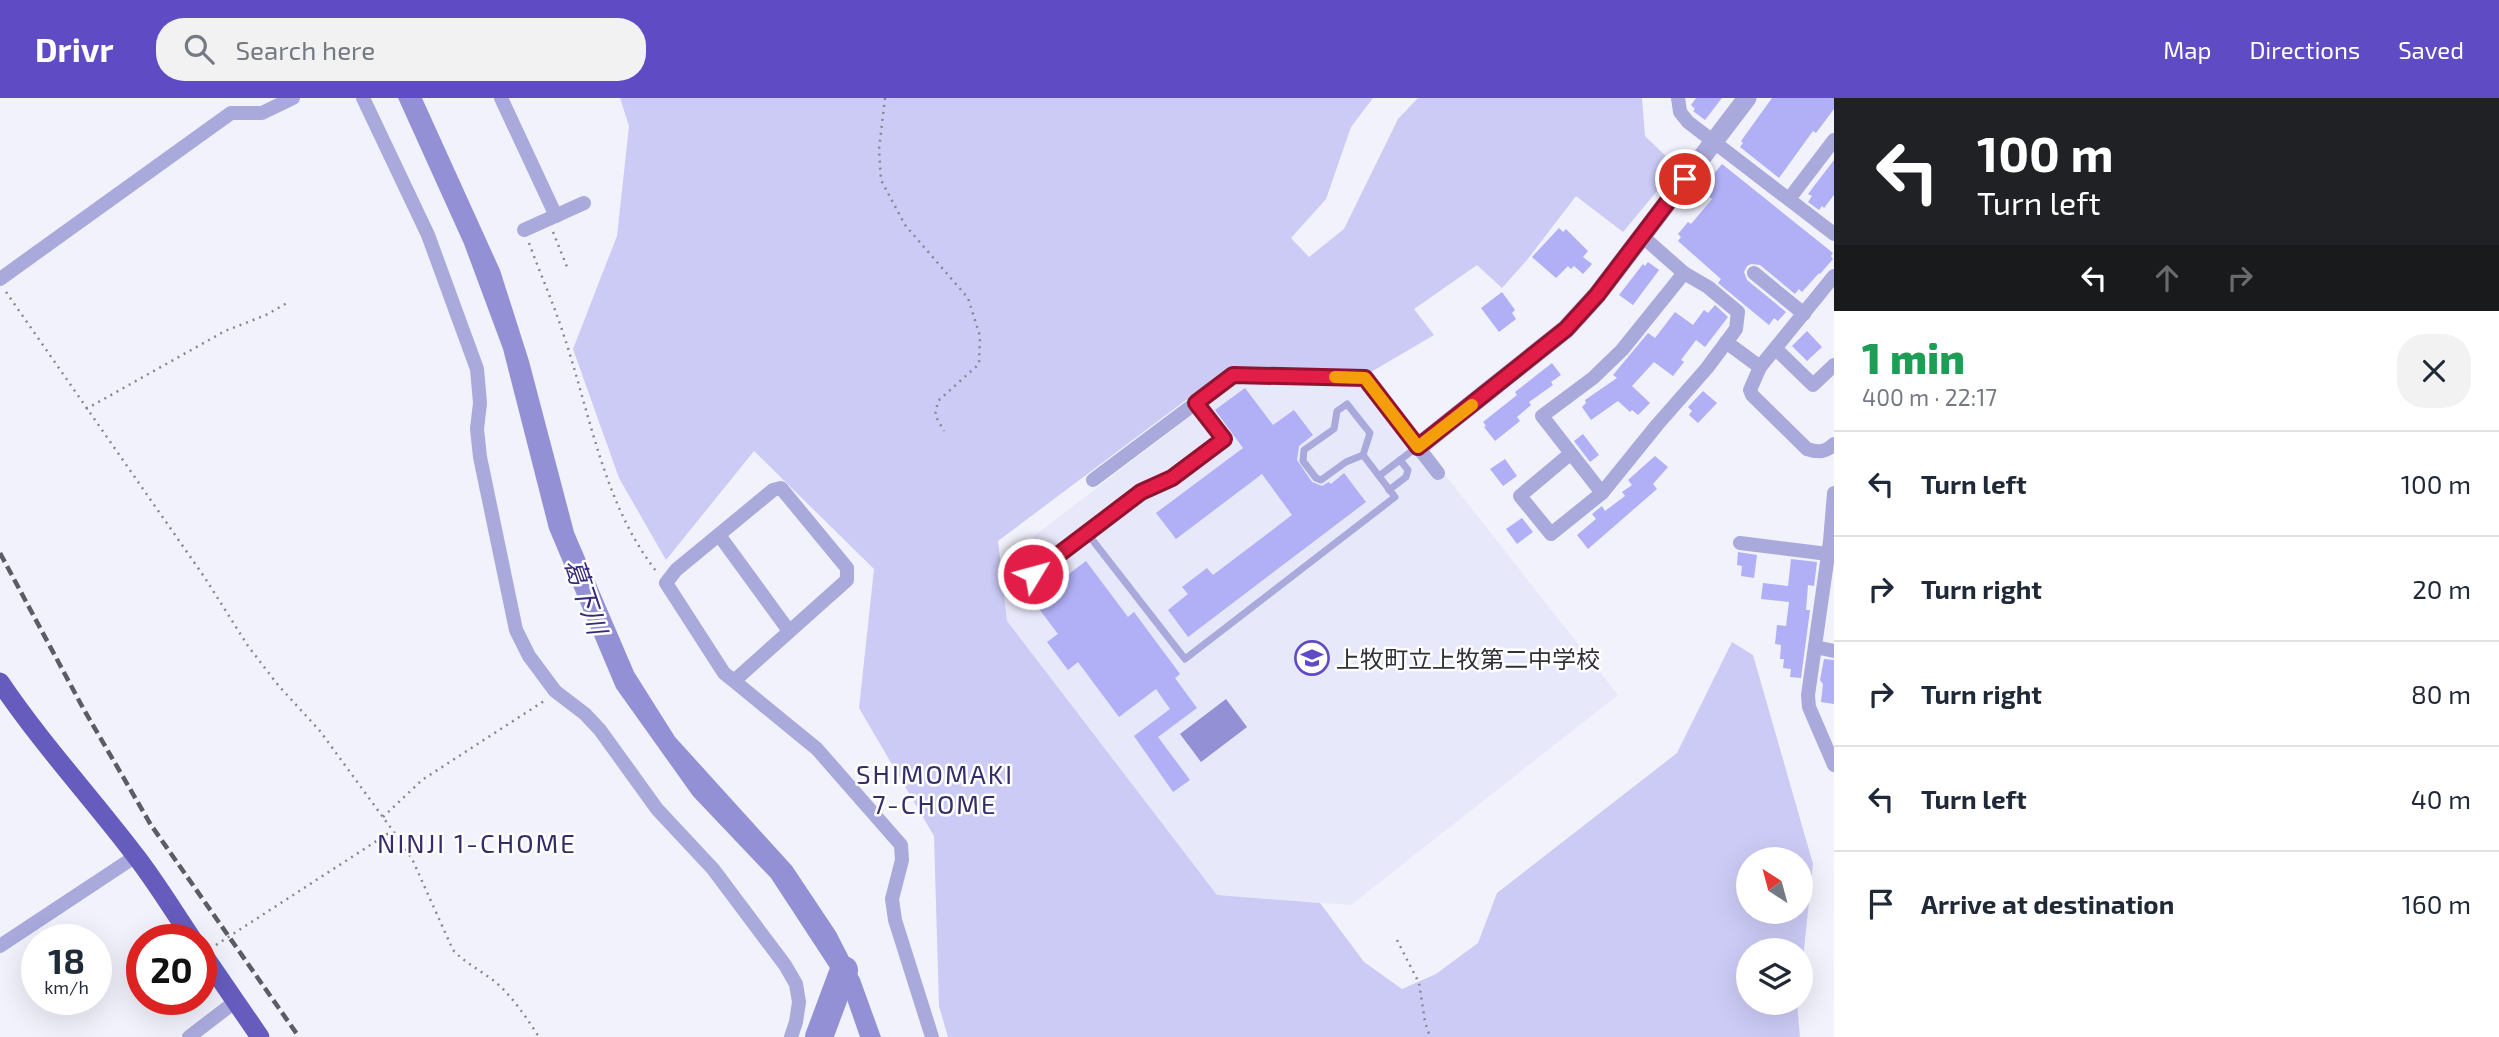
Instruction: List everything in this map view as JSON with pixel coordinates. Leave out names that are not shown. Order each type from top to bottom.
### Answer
[{"type":"highway","points":[[0,682],[63,768],[136,856],[182,924]]},
{"type":"highway","points":[[217,974],[260,1037]]},
{"type":"street","points":[[227,98],[231,113]]},
{"type":"street","points":[[0,281],[231,113],[262,113],[293,98]]},
{"type":"street","points":[[363,98],[428,235],[477,369],[480,457],[516,630],[529,656],[555,691],[585,714],[600,730],[657,809],[713,869],[785,965],[796,984],[799,1002],[791,1037]]},
{"type":"street","points":[[501,98],[552,217]]},
{"type":"street","points":[[1678,98],[1680,112],[1688,122],[1834,234]]},
{"type":"street","points":[[1418,447],[1566,329],[1597,295],[1747,98]]},
{"type":"street","points":[[1789,199],[1834,140]]},
{"type":"street","points":[[524,230],[584,203]]},
{"type":"street","points":[[1570,454],[1520,496],[1550,534],[1602,493],[1707,368],[1735,329],[1738,312],[1708,287],[1684,273],[1642,236]]},
{"type":"street","points":[[1602,493],[1542,416],[1593,378],[1622,350],[1684,273]]},
{"type":"street","points":[[1754,273],[1804,314]]},
{"type":"street","points":[[1832,449],[1818,453],[1807,449],[1752,395],[1753,382],[1760,367],[1834,276]]},
{"type":"street","points":[[1726,342],[1760,367]]},
{"type":"street","points":[[1776,349],[1813,385],[1834,365]]},
{"type":"street","points":[[1093,480],[1233,375],[1365,378],[1437,473]]},
{"type":"street","points":[[734,681],[848,580],[847,568],[781,488],[773,490],[676,570],[666,583],[724,673],[817,748],[901,845],[902,860],[892,900],[895,920],[932,1037]]},
{"type":"street","points":[[1834,493],[1830,559],[1815,647],[1809,707],[1834,765]]},
{"type":"street","points":[[719,535],[789,631]]},
{"type":"street","points":[[1740,543],[1830,559]]},
{"type":"street","points":[[1815,647],[1834,651]]},
{"type":"street","points":[[0,946],[136,856]]},
{"type":"street","points":[[189,1037],[236,1001]]},
{"type":"lane","points":[[1033,574],[1141,492],[1172,478],[1224,439],[1196,403]]},
{"type":"lane","points":[[1347,404],[1370,433],[1363,455],[1346,462],[1321,480],[1316,478],[1302,456],[1304,450],[1334,429],[1337,411],[1347,404]]},
{"type":"lane","points":[[1379,476],[1418,447]]},
{"type":"lane","points":[[1087,533],[1185,659],[1395,497],[1363,455]]},
{"type":"lane","points":[[1389,489],[1406,477],[1408,470],[1400,460]]},
{"type":"path","points":[[885,98],[879,149],[881,180],[905,225],[968,298],[980,336],[979,364],[938,401],[935,415],[944,431]]},
{"type":"path","points":[[552,217],[567,267]]},
{"type":"path","points":[[524,230],[563,332],[613,492],[628,526],[654,569],[666,583]]},
{"type":"path","points":[[0,281],[86,410],[205,578],[248,646],[278,685],[320,731],[413,861],[453,950],[503,989],[539,1037]]},
{"type":"path","points":[[86,410],[225,331],[266,315],[287,303]]},
{"type":"path","points":[[383,817],[422,780],[543,702],[555,691]]},
{"type":"path","points":[[234,933],[392,831]]},
{"type":"path","points":[[1398,940],[1419,983],[1430,1037]]},
{"type":"shaded area","points":[[620,98],[1373,98],[1351,127],[1326,199],[1291,238],[1309,257],[1344,229],[1398,119],[1418,98],[1642,98],[1645,136],[1677,167],[1623,232],[1576,196],[1502,288],[1477,265],[1414,309],[1434,335],[1371,372],[1226,370],[998,541],[1007,621],[1217,895],[1320,903],[1364,962],[1402,989],[1436,974],[1478,943],[1497,893],[1677,753],[1732,642],[1753,655],[1808,847],[1736,847],[1736,924],[1807,924],[1805,938],[1736,938],[1736,1015],[1798,1015],[1800,1037],[948,1037],[939,1006],[934,836],[859,708],[874,569],[754,451],[666,560],[619,478],[573,349],[617,236],[629,126]]},
{"type":"shaded area","name":"上牧町立上牧第二中学校","points":[[1234,383],[1361,384],[1443,472],[1618,695],[1351,905],[1217,895],[1007,622],[1000,562]]},
{"type":"water","name":"葛下川","points":[[398,98],[422,98],[500,270],[529,361],[574,532],[634,672],[675,737],[792,866],[836,932],[860,979],[881,1037],[860,1037],[843,988],[771,878],[693,796],[616,688],[549,529],[503,349],[464,244]]},
{"type":"water","points":[[1226,699],[1247,727],[1201,762],[1180,734]]},
{"type":"building","points":[[1696,98],[1722,98],[1705,120],[1693,111],[1695,109],[1691,105]]},
{"type":"building","points":[[1772,98],[1834,98],[1834,109],[1816,133],[1813,131],[1779,178],[1740,147],[1743,143],[1741,141]]},
{"type":"building","points":[[1834,160],[1834,195],[1824,208],[1822,206],[1819,210],[1808,202],[1812,196],[1808,194]]},
{"type":"building","points":[[1722,164],[1833,253],[1833,259],[1820,274],[1802,292],[1799,289],[1795,294],[1760,265],[1747,266],[1744,272],[1747,280],[1786,312],[1778,321],[1774,318],[1769,325],[1718,283],[1721,279],[1678,241],[1681,237],[1678,234],[1688,222],[1691,224],[1712,199],[1700,190]]},
{"type":"building","points":[[1559,228],[1563,232],[1566,229],[1588,251],[1583,257],[1592,264],[1583,274],[1574,266],[1571,269],[1568,266],[1556,278],[1532,257]]},
{"type":"building","points":[[1648,262],[1659,270],[1633,305],[1619,295],[1643,264],[1645,266]]},
{"type":"building","points":[[1502,292],[1515,310],[1512,313],[1516,319],[1499,332],[1481,308]]},
{"type":"building","points":[[1715,305],[1728,317],[1705,347],[1696,340],[1673,376],[1654,362],[1632,386],[1650,403],[1638,415],[1632,410],[1630,412],[1618,401],[1591,420],[1582,407],[1586,403],[1585,400],[1617,378],[1613,375],[1648,333],[1655,338],[1675,312],[1693,325],[1704,310],[1708,313]]},
{"type":"building","points":[[1807,331],[1822,347],[1807,361],[1792,346]]},
{"type":"building","points":[[1552,363],[1561,375],[1551,382],[1553,385],[1529,402],[1531,405],[1517,417],[1520,421],[1495,441],[1483,422]]},
{"type":"building","points":[[1245,388],[1273,425],[1294,410],[1313,435],[1299,446],[1297,460],[1312,482],[1322,486],[1329,482],[1331,484],[1344,473],[1366,502],[1188,637],[1168,610],[1188,594],[1182,587],[1207,568],[1213,575],[1292,515],[1262,474],[1176,539],[1156,513],[1243,448],[1215,410]]},
{"type":"building","points":[[1703,391],[1717,403],[1698,423],[1689,415],[1692,411],[1688,407]]},
{"type":"building","points":[[1583,434],[1599,455],[1590,462],[1574,441]]},
{"type":"building","points":[[1655,456],[1668,467],[1653,484],[1657,489],[1588,549],[1577,535],[1596,519],[1592,514],[1602,506],[1605,511],[1625,496],[1622,492],[1632,485],[1628,480]]},
{"type":"building","points":[[1505,459],[1517,476],[1503,486],[1490,469]]},
{"type":"building","points":[[1522,518],[1533,532],[1517,544],[1506,529]]},
{"type":"building","points":[[1738,552],[1757,555],[1754,578],[1741,576],[1742,566],[1737,565]]},
{"type":"building","points":[[1791,559],[1817,562],[1814,586],[1808,585],[1806,610],[1810,610],[1801,678],[1790,677],[1791,669],[1783,668],[1784,659],[1780,659],[1781,645],[1775,644],[1777,625],[1786,626],[1789,602],[1761,599],[1763,583],[1788,586]]},
{"type":"building","points":[[1086,561],[1128,617],[1134,612],[1180,674],[1175,678],[1197,708],[1158,737],[1190,780],[1173,792],[1134,736],[1170,709],[1156,689],[1119,717],[1078,662],[1068,670],[1047,642],[1058,634],[1033,601]]},
{"type":"building","points":[[1824,659],[1834,660],[1834,704],[1821,702],[1823,684],[1820,680]]},
{"type":"waterway","points":[[819,1037],[844,970]]},
{"type":"railway","points":[[0,553],[83,708],[151,825],[299,1037]]},
{"type":"slow traffic","points":[[1335,377],[1365,378],[1418,447],[1472,405]]},
{"type":"place","name":"上牧町立上牧第二中学校","points":[[1312,658]]},
{"type":"district","name":"SHIMOMAKI 7-CHOME","points":[[935,788]]},
{"type":"district","name":"NINJI 1-CHOME","points":[[477,842]]},
{"type":"route","points":[[1033,574],[1141,492],[1172,478],[1224,439],[1196,403],[1233,375],[1365,378],[1418,447],[1566,329],[1597,295],[1685,179]]}]
